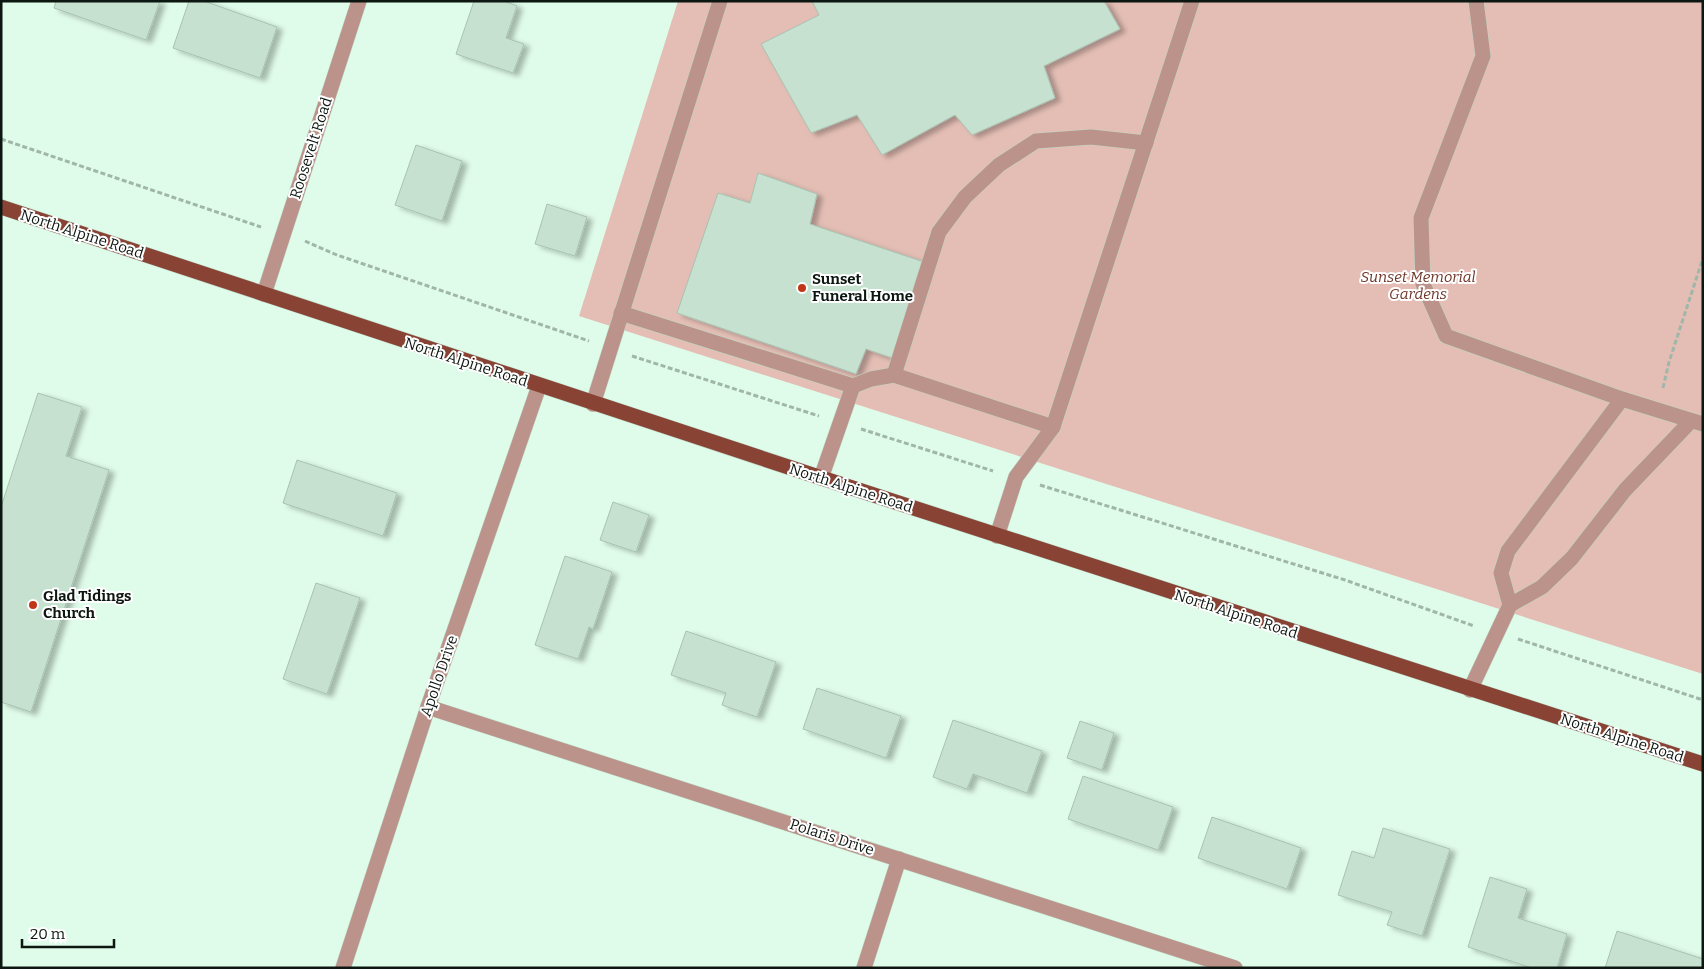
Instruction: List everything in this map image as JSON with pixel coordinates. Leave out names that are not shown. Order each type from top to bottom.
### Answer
[{"type":"main road","name":"North Alpine Road","points":[[1,207],[594,404],[1470,690],[1703,764]]},
{"type":"street","name":"Roosevelt Road","points":[[264,294],[358,1]]},
{"type":"street","points":[[594,404],[720,1]]},
{"type":"street","points":[[998,536],[1016,477],[1052,428],[1192,1]]},
{"type":"street","points":[[1476,1],[1483,56],[1422,218],[1423,284],[1446,336],[1622,399],[1697,422]]},
{"type":"street","points":[[894,375],[939,232],[965,197],[999,165],[1036,141],[1092,137],[1146,143]]},
{"type":"street","points":[[621,313],[853,386],[871,379],[894,375],[1052,428]]},
{"type":"street","name":"Apollo Drive","points":[[342,968],[428,707],[539,386]]},
{"type":"street","points":[[821,478],[853,386]]},
{"type":"street","points":[[1510,605],[1501,573],[1508,551],[1622,399]]},
{"type":"street","points":[[1470,690],[1510,605],[1542,587],[1572,558],[1625,490],[1697,422]]},
{"type":"street","name":"Polaris Drive","points":[[428,707],[1235,968]]},
{"type":"street","points":[[864,968],[899,859]]},
{"type":"path","points":[[1658,411],[1669,362],[1703,258]]},
{"type":"green space","name":"Sunset Memorial Gardens","points":[[678,1],[1703,1],[1703,674],[579,316]]},
{"type":"building","points":[[56,1],[160,1],[146,40],[54,8]]},
{"type":"building","points":[[189,1],[204,1],[277,27],[260,78],[173,48]]},
{"type":"building","points":[[474,1],[504,1],[517,6],[506,38],[524,44],[513,73],[456,54]]},
{"type":"building","points":[[812,1],[1104,1],[1120,29],[1044,66],[1055,98],[972,135],[955,115],[882,155],[857,115],[811,133],[761,44],[819,15]]},
{"type":"building","points":[[416,145],[462,161],[442,221],[395,205]]},
{"type":"building","name":"Sunset Funeral Home","points":[[758,173],[817,194],[810,224],[927,263],[895,359],[866,349],[856,374],[677,313],[718,193],[750,203]]},
{"type":"building","points":[[547,204],[587,217],[575,256],[535,244]]},
{"type":"building","name":"Glad Tidings Church","points":[[38,393],[82,407],[66,456],[109,470],[31,712],[1,702],[1,507]]},
{"type":"building","points":[[297,460],[397,493],[383,536],[283,503]]},
{"type":"building","points":[[613,502],[649,515],[636,552],[600,540]]},
{"type":"building","points":[[565,556],[612,572],[593,629],[589,627],[578,659],[535,645]]},
{"type":"building","points":[[316,583],[360,598],[327,694],[283,679]]},
{"type":"building","points":[[686,631],[776,662],[757,717],[722,705],[726,693],[671,675]]},
{"type":"building","points":[[817,688],[901,716],[886,758],[803,729]]},
{"type":"building","points":[[953,720],[1042,751],[1027,793],[973,774],[967,789],[933,777]]},
{"type":"building","points":[[1080,721],[1114,733],[1102,770],[1067,758]]},
{"type":"building","points":[[1083,776],[1173,807],[1158,850],[1068,819]]},
{"type":"building","points":[[1212,817],[1301,848],[1287,889],[1198,858]]},
{"type":"building","points":[[1383,828],[1450,849],[1422,936],[1387,925],[1392,912],[1338,895],[1352,851],[1374,858]]},
{"type":"building","points":[[1490,877],[1527,889],[1518,918],[1567,934],[1557,968],[1532,968],[1468,947]]},
{"type":"building","points":[[1617,931],[1703,959],[1703,968],[1605,968]]},
{"type":"place","name":"Sunset Funeral Home","points":[[802,288]]},
{"type":"place","name":"Glad Tidings Church","points":[[33,605]]}]
